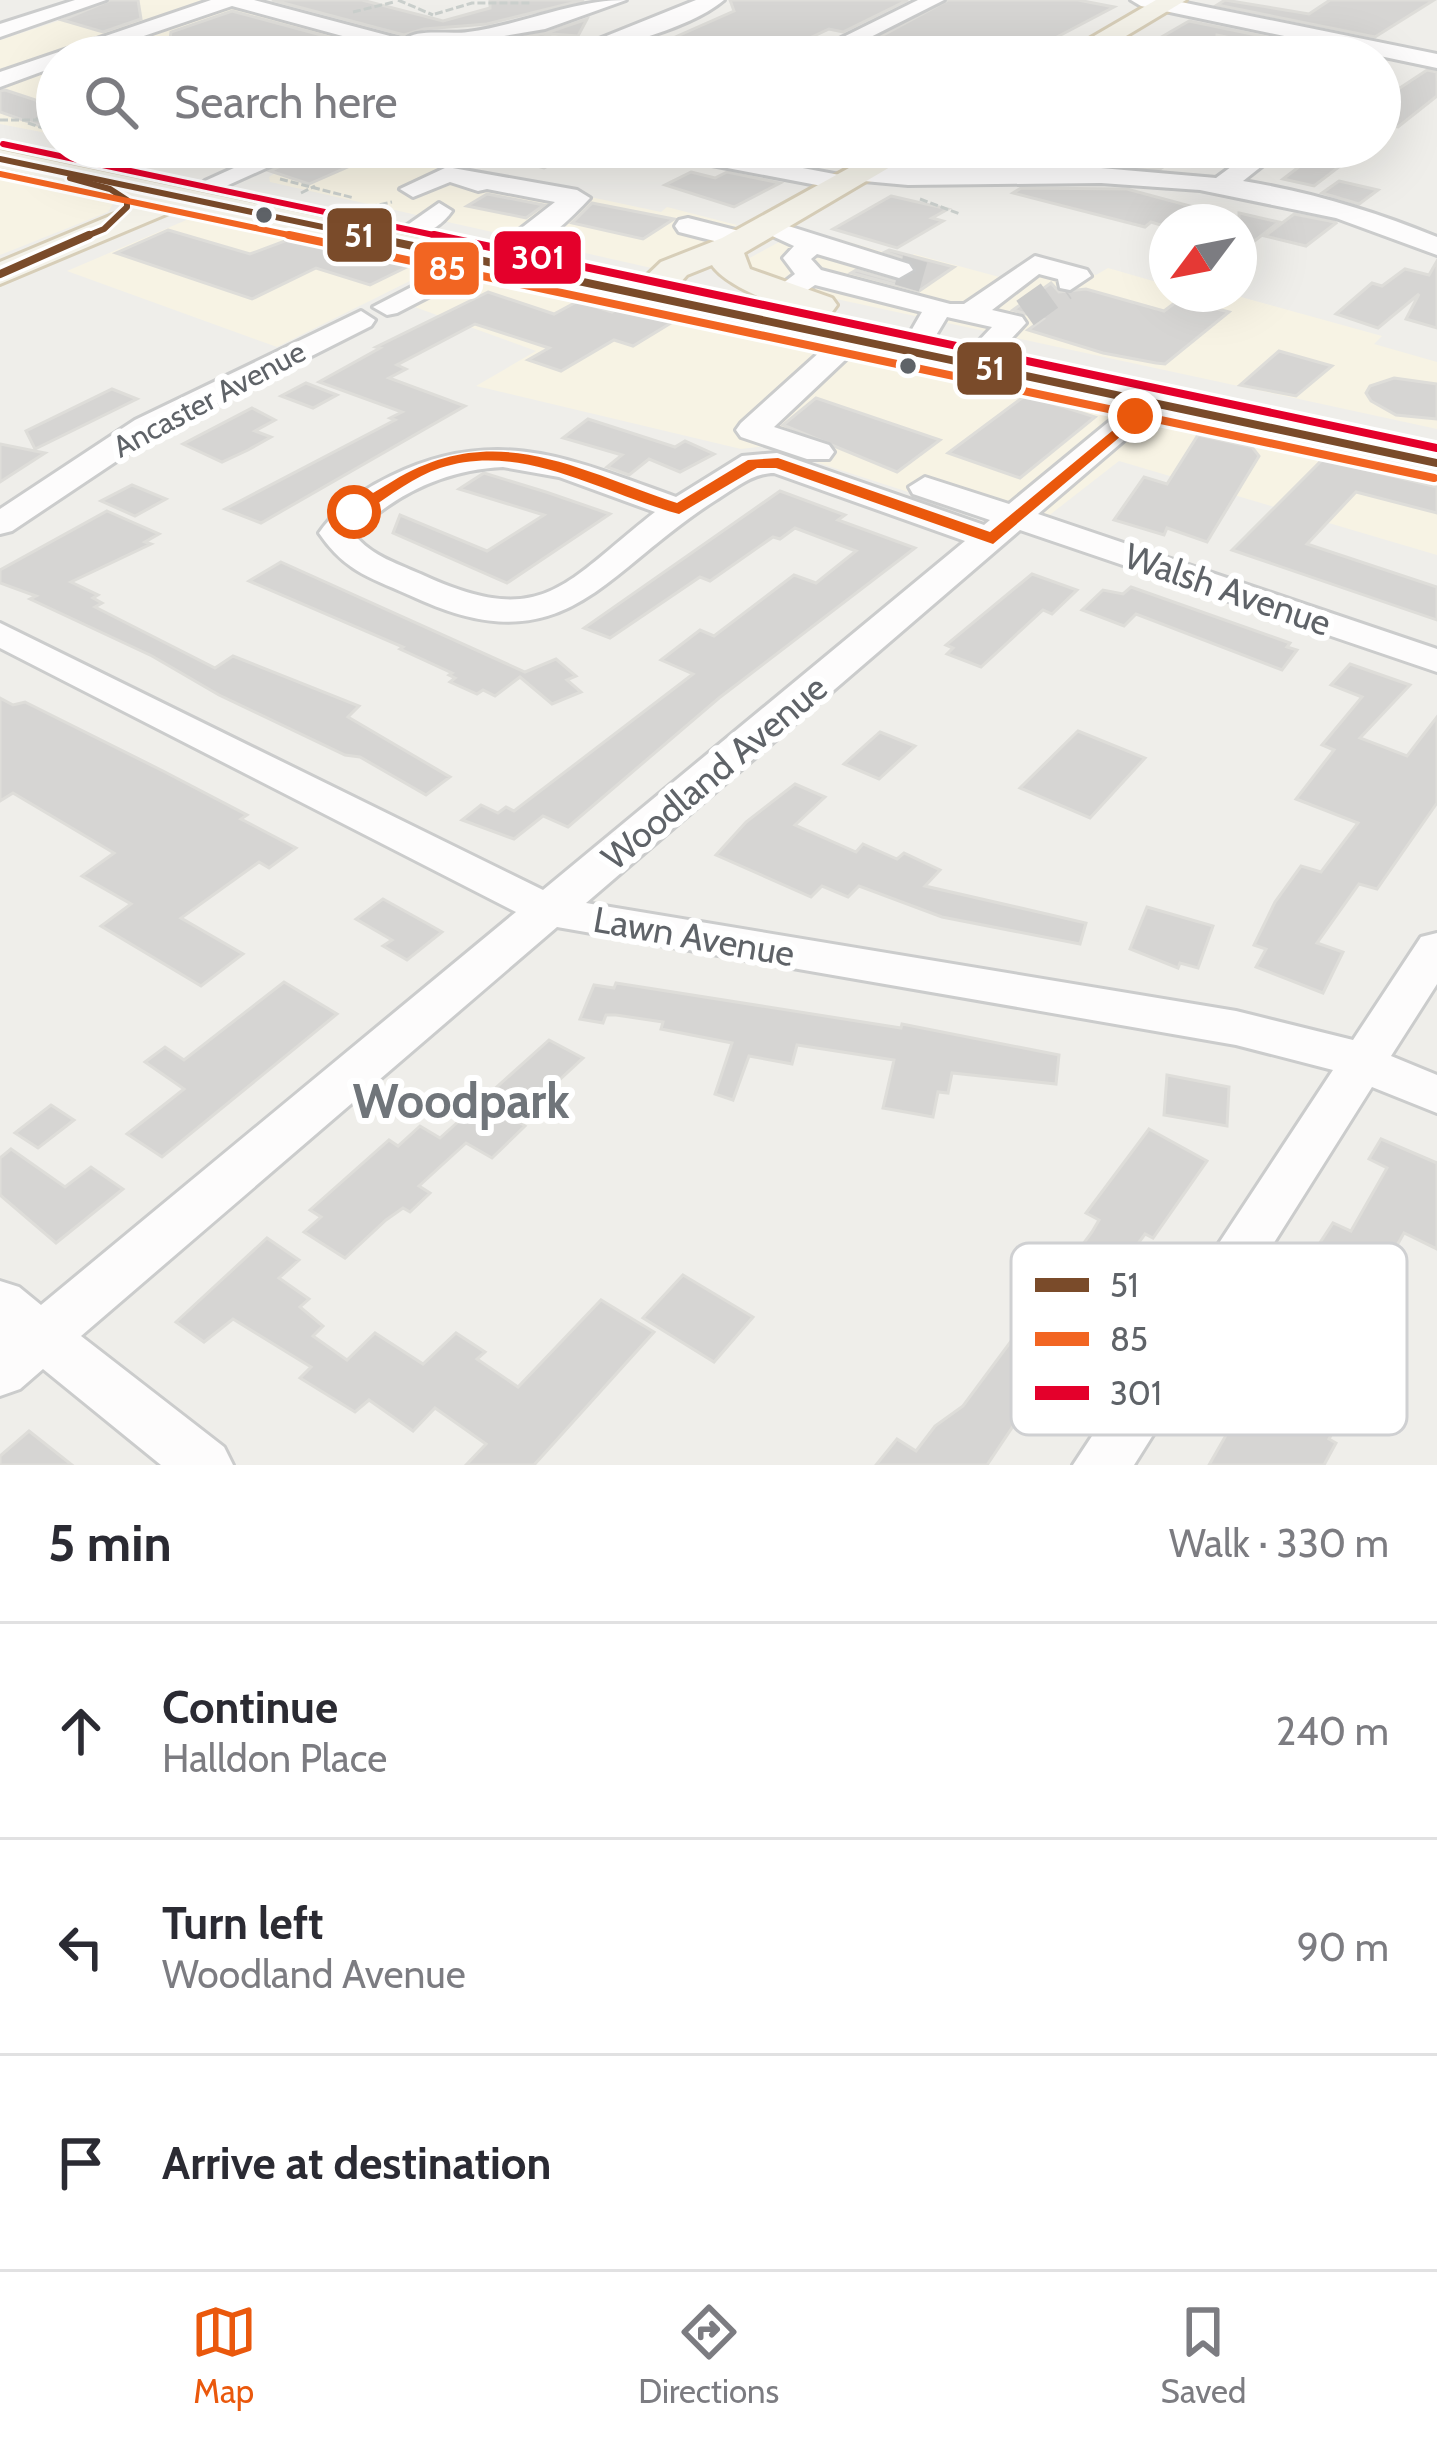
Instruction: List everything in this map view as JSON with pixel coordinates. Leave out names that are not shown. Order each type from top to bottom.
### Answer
[{"type":"main road","points":[[1105,36],[1160,2]]},
{"type":"main road","points":[[12,161],[123,196],[127,207],[104,229]]},
{"type":"main road","points":[[46,168],[481,260],[656,287],[912,295],[1151,402],[1437,464]]},
{"type":"main road","points":[[175,168],[429,218],[656,287],[694,274],[870,168]]},
{"type":"main road","points":[[9,267],[182,196],[214,175]]},
{"type":"main road","points":[[743,242],[729,266],[738,276],[912,295],[1009,327],[1437,442]]},
{"type":"street","points":[[0,31],[96,0]]},
{"type":"street","points":[[124,36],[231,0],[367,36]]},
{"type":"street","points":[[304,0],[300,8],[404,36]]},
{"type":"street","points":[[479,36],[567,20],[616,0]]},
{"type":"street","points":[[668,0],[705,3]]},
{"type":"street","points":[[858,36],[934,0]]},
{"type":"street","points":[[1160,2],[1318,36]]},
{"type":"street","points":[[627,36],[705,3]]},
{"type":"street","points":[[1401,54],[1424,38]]},
{"type":"street","points":[[1401,54],[1437,61]]},
{"type":"street","points":[[4,75],[36,65]]},
{"type":"street","points":[[214,175],[236,168]]},
{"type":"street","points":[[788,168],[852,178],[1057,174],[1222,184],[1378,223],[1437,247]]},
{"type":"street","points":[[1222,184],[1244,168]]},
{"type":"street","points":[[429,218],[394,199],[447,174],[577,198],[515,246]]},
{"type":"street","points":[[688,226],[743,242],[813,244],[912,295],[1030,288],[1050,278],[1067,284]]},
{"type":"street","points":[[797,285],[796,258],[813,244]]},
{"type":"street","name":"Ancaster Avenue","points":[[0,524],[146,427],[481,260]]},
{"type":"street","points":[[912,295],[752,430],[1006,529]]},
{"type":"street","name":"Woodland Avenue","points":[[0,1372],[21,1319],[549,911],[1151,402]]},
{"type":"street","points":[[679,509],[525,457],[479,454],[430,466],[354,512],[336,532],[354,557],[462,606],[513,614],[564,600],[679,509],[753,464],[778,463],[1006,529]]},
{"type":"street","name":"Walsh Avenue","points":[[1006,529],[1437,661]]},
{"type":"street","name":"Lawn Avenue","points":[[0,634],[549,911],[1236,1028],[1361,1061],[1437,1095]]},
{"type":"street","points":[[1244,1243],[1437,948]]},
{"type":"street","points":[[21,1319],[204,1465]]},
{"type":"street","points":[[1102,1465],[1121,1435]]},
{"type":"path","points":[[456,0],[534,3],[585,13]]},
{"type":"path","points":[[336,18],[396,1],[436,14]]},
{"type":"path","points":[[388,32],[472,3]]},
{"type":"path","points":[[0,120],[14,129]]},
{"type":"path","points":[[210,168],[214,175]]},
{"type":"path","points":[[275,180],[287,178],[354,198]]},
{"type":"path","points":[[301,193],[315,186]]},
{"type":"shaded area","points":[[122,0],[235,0],[370,36],[36,36],[36,131],[0,124],[0,40]]},
{"type":"shaded area","points":[[287,168],[454,168],[661,212],[667,207],[737,225],[656,269],[270,182],[275,173]]},
{"type":"shaded area","points":[[0,170],[106,192],[115,201],[108,212],[0,255]]},
{"type":"shaded area","points":[[205,212],[448,262],[277,347],[67,271]]},
{"type":"shaded area","points":[[803,229],[908,259],[914,254],[1003,278],[1035,258],[1096,275],[1108,268],[1149,280],[1149,312],[1257,312],[1257,301],[1382,336],[1374,344],[1437,362],[1437,429],[827,297],[753,274],[744,261]]},
{"type":"shaded area","points":[[494,271],[1437,477],[1437,555],[1119,461],[1029,531],[766,446],[741,449],[476,386],[536,351],[412,306]]},
{"type":"building","points":[[110,0],[138,0],[141,19],[103,32],[62,20]]},
{"type":"building","points":[[272,0],[362,0],[443,21],[490,8],[490,0],[584,0],[487,24],[404,35]]},
{"type":"building","points":[[730,0],[908,0],[843,32],[677,36],[734,11]]},
{"type":"building","points":[[948,0],[1078,0],[1114,7],[1059,36],[882,36]]},
{"type":"building","points":[[1225,0],[1309,14],[1330,0],[1434,0],[1377,36],[1217,5]]},
{"type":"building","points":[[232,11],[325,36],[170,36]]},
{"type":"building","points":[[587,19],[578,36],[529,36]]},
{"type":"building","points":[[1189,21],[1262,36],[1217,35],[1163,36]]},
{"type":"building","points":[[1427,70],[1437,72],[1437,96],[1401,125],[1401,87]]},
{"type":"building","points":[[0,91],[36,100],[36,125],[0,112]]},
{"type":"building","points":[[276,168],[345,168],[309,184],[270,171]]},
{"type":"building","points":[[1297,168],[1338,168],[1314,186],[1283,179]]},
{"type":"building","points":[[691,172],[715,178],[727,172],[780,183],[734,207],[665,185]]},
{"type":"building","points":[[1339,181],[1378,190],[1359,204],[1322,193]]},
{"type":"building","points":[[1021,188],[1127,189],[1183,204],[1149,204],[1145,227],[1013,193]]},
{"type":"building","points":[[487,194],[544,205],[526,218],[467,206]]},
{"type":"building","points":[[891,196],[948,209],[932,218],[943,221],[897,248],[833,229]]},
{"type":"building","points":[[592,203],[674,219],[643,239],[572,223]]},
{"type":"building","points":[[1294,214],[1336,223],[1306,246],[1265,236]]},
{"type":"building","points":[[1257,217],[1279,222],[1257,239]]},
{"type":"building","points":[[168,230],[250,254],[298,236],[411,265],[370,285],[316,268],[252,299],[116,253]]},
{"type":"building","points":[[885,252],[954,267],[919,291],[851,273],[856,270],[898,282],[915,274],[913,262]]},
{"type":"building","points":[[1437,261],[1437,328],[1406,319],[1419,294],[1378,328],[1336,314],[1372,283],[1382,286],[1405,269],[1429,275]]},
{"type":"building","points":[[1051,283],[1059,292],[1086,289],[1149,307],[1149,312],[1229,312],[1165,364],[1103,353],[1028,330],[1043,319],[1013,310]]},
{"type":"building","points":[[488,292],[554,314],[578,301],[612,312],[620,307],[671,323],[633,346],[614,340],[561,371],[528,360],[549,348],[475,324],[397,365],[406,369],[389,378],[465,406],[261,523],[225,509],[395,420],[390,418],[402,412],[319,382],[380,348],[376,347]]},
{"type":"building","points":[[1279,351],[1332,366],[1296,396],[1240,385]]},
{"type":"building","points":[[1394,378],[1437,384],[1437,419],[1396,415],[1371,401],[1366,393],[1370,386]]},
{"type":"building","points":[[306,383],[337,395],[313,408],[281,396]]},
{"type":"building","points":[[112,389],[137,399],[35,449],[26,431]]},
{"type":"building","points":[[1026,395],[1095,417],[1020,478],[948,453]]},
{"type":"building","points":[[816,398],[940,440],[897,472],[783,425]]},
{"type":"building","points":[[252,408],[275,420],[255,431],[271,437],[248,450],[222,462],[183,444]]},
{"type":"building","points":[[588,419],[675,447],[685,441],[714,454],[680,472],[649,459],[629,475],[607,467],[622,455],[563,438]]},
{"type":"building","points":[[1198,435],[1252,447],[1259,456],[1207,542],[1167,528],[1164,535],[1114,520],[1144,477],[1167,484]]},
{"type":"building","points":[[0,444],[45,453],[0,482]]},
{"type":"building","points":[[1323,459],[1437,487],[1437,513],[1356,492],[1307,544],[1437,587],[1437,620],[1232,550]]},
{"type":"building","points":[[484,473],[610,514],[507,583],[393,533],[400,515],[487,551],[544,515],[459,489]]},
{"type":"building","points":[[132,485],[166,499],[135,516],[101,501]]},
{"type":"building","points":[[780,491],[845,515],[838,520],[915,548],[719,698],[568,827],[543,816],[514,839],[462,820],[481,805],[498,813],[506,807],[514,811],[693,674],[661,660],[700,630],[714,636],[794,575],[816,583],[856,551],[795,528],[780,539],[773,537],[710,581],[700,577],[610,638],[584,628]]},
{"type":"building","points":[[107,511],[159,534],[145,542],[151,544],[71,582],[98,595],[93,598],[102,603],[95,607],[215,668],[233,656],[359,706],[348,717],[450,777],[426,795],[360,757],[345,755],[219,695],[152,656],[30,599],[36,596],[0,583],[0,570]]},
{"type":"building","points":[[281,562],[525,672],[556,659],[576,676],[567,680],[581,692],[552,704],[520,677],[495,696],[483,690],[477,694],[450,682],[455,678],[449,675],[452,673],[400,649],[403,647],[249,581]]},
{"type":"building","points":[[1032,574],[1077,590],[1052,614],[1043,610],[981,667],[947,654],[953,648],[946,645]]},
{"type":"building","points":[[1131,587],[1290,643],[1287,647],[1297,650],[1282,670],[1136,614],[1124,626],[1082,610],[1103,590],[1123,594]]},
{"type":"building","points":[[1350,664],[1410,685],[1360,738],[1407,756],[1437,717],[1437,803],[1377,889],[1359,884],[1317,943],[1343,952],[1323,993],[1256,967],[1266,949],[1254,945],[1275,902],[1301,866],[1321,872],[1358,823],[1296,799],[1334,750],[1322,745],[1362,697],[1331,685]]},
{"type":"building","points":[[0,698],[13,705],[25,702],[163,771],[247,815],[241,819],[296,848],[269,868],[259,862],[181,918],[243,954],[201,986],[101,926],[131,904],[82,876],[114,853],[13,793],[0,801]]},
{"type":"building","points":[[1078,731],[1145,758],[1090,818],[1020,788]]},
{"type":"building","points":[[880,732],[915,746],[879,779],[844,764]]},
{"type":"building","points":[[795,784],[825,797],[795,825],[856,852],[863,844],[897,859],[904,853],[940,870],[925,886],[1086,923],[1080,944],[942,917],[859,886],[848,897],[822,886],[811,897],[716,855],[746,822]]},
{"type":"building","points":[[383,899],[442,932],[407,960],[383,946],[392,940],[356,919]]},
{"type":"building","points":[[1147,907],[1213,926],[1198,968],[1180,963],[1178,968],[1130,949]]},
{"type":"building","points":[[284,982],[337,1014],[162,1157],[127,1134],[184,1089],[145,1062],[165,1047],[184,1060]]},
{"type":"building","points":[[616,983],[901,1028],[902,1024],[1059,1055],[1056,1084],[952,1073],[948,1093],[938,1092],[933,1117],[883,1108],[894,1060],[797,1045],[792,1064],[749,1056],[733,1100],[715,1094],[732,1043],[661,1029],[663,1022],[616,1015],[606,1015],[603,1023],[580,1019],[594,985],[614,988]]},
{"type":"building","points":[[549,1040],[583,1058],[516,1120],[525,1126],[492,1158],[466,1143],[419,1186],[430,1193],[410,1212],[403,1208],[386,1220],[345,1258],[304,1232],[321,1217],[310,1210],[389,1140],[398,1146],[420,1126],[440,1138]]},
{"type":"building","points":[[1167,1075],[1229,1087],[1227,1126],[1164,1115]]},
{"type":"building","points":[[51,1105],[74,1120],[38,1148],[15,1133]]},
{"type":"building","points":[[1149,1129],[1207,1161],[1153,1238],[1145,1234],[1138,1243],[1084,1243],[1099,1220],[1086,1213]]},
{"type":"building","points":[[1381,1139],[1437,1163],[1437,1249],[1404,1233],[1398,1243],[1320,1243],[1333,1223],[1351,1231],[1387,1168],[1369,1159]]},
{"type":"building","points":[[11,1149],[65,1187],[91,1167],[123,1189],[56,1243],[0,1195],[0,1158]]},
{"type":"building","points":[[267,1238],[299,1260],[279,1278],[309,1299],[300,1307],[323,1326],[313,1336],[347,1360],[375,1333],[423,1364],[456,1333],[485,1352],[477,1359],[518,1387],[601,1300],[654,1332],[534,1465],[466,1465],[486,1444],[435,1408],[413,1431],[369,1400],[355,1412],[300,1378],[311,1367],[233,1319],[204,1342],[176,1322]]},
{"type":"building","points":[[683,1275],[753,1317],[714,1362],[643,1318]]},
{"type":"building","points":[[1011,1341],[1011,1429],[987,1465],[876,1465],[897,1439],[916,1451],[935,1426],[963,1406]]},
{"type":"building","points":[[29,1431],[72,1465],[0,1465],[0,1456]]},
{"type":"building","points":[[1226,1435],[1331,1435],[1329,1439],[1336,1443],[1324,1465],[1209,1465]]},
{"type":"tunnel","points":[[899,270],[923,277]]},
{"type":"tunnel","points":[[1025,313],[1063,286]]},
{"type":"transit line","name":"301","points":[[3,144],[36,151]]},
{"type":"transit line","name":"51","points":[[0,159],[36,167]]},
{"type":"transit line","name":"51","points":[[43,168],[1437,463]]},
{"type":"transit line","name":"301","points":[[116,168],[1437,448]]},
{"type":"transit line","name":"85","points":[[0,174],[1434,478]]},
{"type":"transit line","name":"51","points":[[0,274],[104,229],[127,207],[127,200],[110,189],[70,178]]},
{"type":"district","name":"Woodpark","points":[[461,1101]]},
{"type":"route","points":[[354,512],[430,466],[479,454],[525,457],[679,509],[753,464],[778,463],[993,539],[1135,416]]}]
